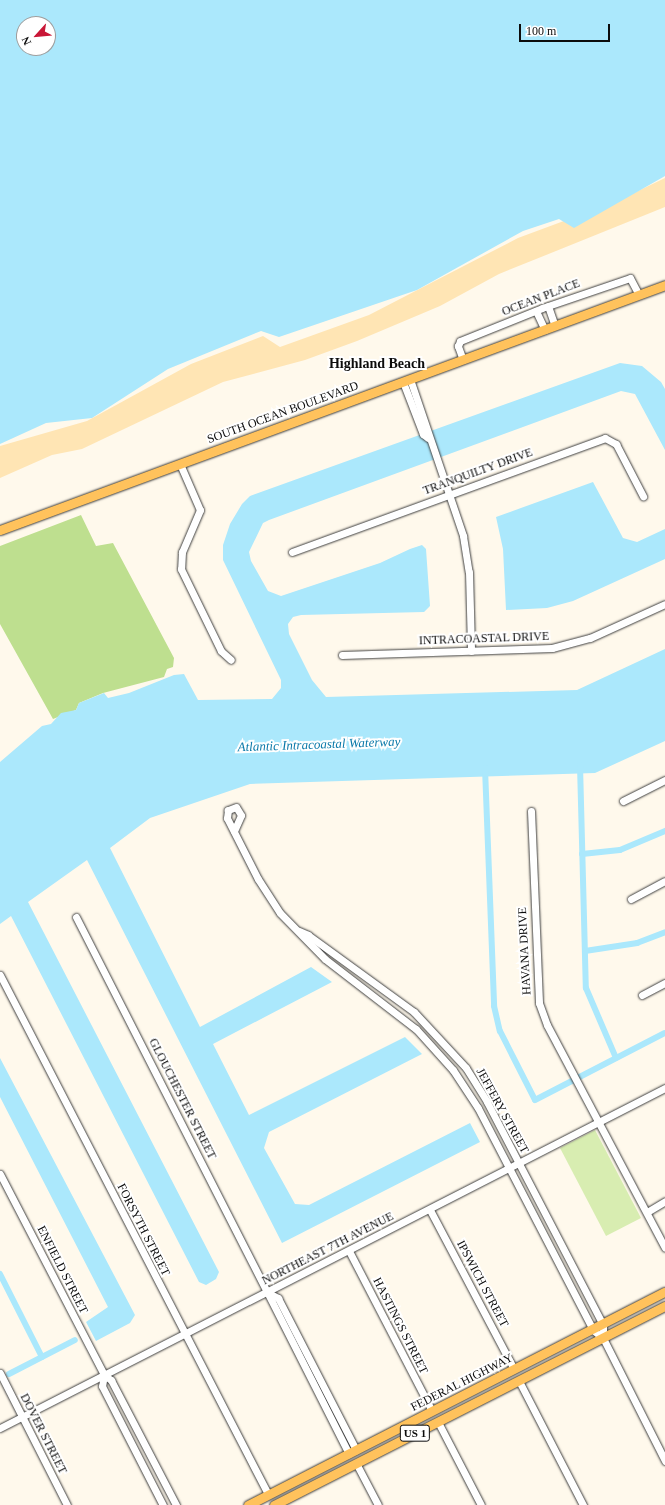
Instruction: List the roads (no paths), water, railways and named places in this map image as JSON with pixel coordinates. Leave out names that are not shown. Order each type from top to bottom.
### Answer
[{"type":"main road","name":"SOUTH OCEAN BOULEVARD","points":[[0,530],[639,295],[664,288]]},
{"type":"main road","name":"FEDERAL HIGHWAY","points":[[248,1505],[665,1292]]},
{"type":"main road","name":"FEDERAL HIGHWAY","points":[[274,1505],[665,1306]]},
{"type":"main road","points":[[356,1463],[370,1443]]},
{"type":"main road","points":[[337,1473],[352,1452]]},
{"type":"street","name":"OCEAN PLACE","points":[[463,360],[458,346],[460,341],[536,310],[630,278],[639,295]]},
{"type":"street","points":[[548,306],[555,326]]},
{"type":"street","points":[[536,310],[545,330]]},
{"type":"street","points":[[406,380],[450,494],[466,554],[471,651]]},
{"type":"street","name":"TRANQUILTY DRIVE","points":[[292,552],[605,438],[616,444],[644,496]]},
{"type":"street","points":[[180,464],[200,510],[182,552],[181,569],[221,651],[231,660]]},
{"type":"street","name":"INTRACOASTAL DRIVE","points":[[342,654],[540,649],[568,645],[665,604]]},
{"type":"street","points":[[623,801],[665,780]]},
{"type":"street","name":"HAVANA DRIVE","points":[[531,811],[537,991],[542,1014],[665,1248]]},
{"type":"street","name":"JEFFERY STREET","points":[[234,831],[268,895],[299,931],[306,942],[338,969],[416,1029],[461,1081],[510,1170],[593,1330],[604,1338]]},
{"type":"street","points":[[631,899],[665,881]]},
{"type":"street","name":"GLOUCHESTER STREET","points":[[76,917],[268,1292],[318,1395],[352,1452]]},
{"type":"street","name":"JEFFERY STREET","points":[[299,931],[308,935],[414,1012],[440,1037],[470,1075],[603,1325],[604,1338],[665,1461]]},
{"type":"street","name":"FORSYTH STREET","points":[[0,975],[268,1494]]},
{"type":"street","points":[[642,995],[665,983]]},
{"type":"street","points":[[461,1081],[470,1075]]},
{"type":"street","name":"NORTHEAST 7TH AVENUE","points":[[0,1428],[510,1170],[665,1088]]},
{"type":"street","name":"ENFIELD STREET","points":[[0,1174],[104,1376],[111,1380],[176,1505]]},
{"type":"street","points":[[646,1212],[665,1201]]},
{"type":"street","name":"IPSWICH STREET","points":[[430,1210],[514,1369]]},
{"type":"street","name":"HASTINGS STREET","points":[[349,1251],[432,1411]]},
{"type":"street","points":[[571,1287],[581,1282]]},
{"type":"street","name":"GLOUCHESTER STREET","points":[[268,1292],[278,1298],[326,1391],[352,1452]]},
{"type":"street","name":"DOVER STREET","points":[[0,1373],[68,1505]]},
{"type":"street","name":"ENFIELD STREET","points":[[104,1376],[102,1386],[163,1505]]},
{"type":"street","points":[[519,1381],[583,1505]]},
{"type":"street","points":[[318,1395],[326,1391]]},
{"type":"street","points":[[438,1422],[481,1505]]},
{"type":"street","points":[[356,1463],[378,1505]]},
{"type":"water","points":[[0,0],[665,0],[665,176],[574,228],[559,219],[523,231],[417,290],[279,337],[261,331],[168,369],[92,418],[46,423],[0,444]]},
{"type":"water","name":"Atlantic Intracoastal Waterway","points":[[620,363],[642,366],[661,382],[665,389],[665,450],[635,394],[621,391],[269,520],[263,523],[249,552],[251,561],[268,591],[281,596],[380,563],[422,545],[426,549],[430,606],[424,612],[301,615],[293,617],[288,624],[289,634],[312,680],[326,697],[577,690],[665,649],[665,741],[595,773],[250,784],[150,818],[110,848],[200,1027],[311,967],[332,982],[213,1044],[249,1115],[405,1037],[422,1054],[269,1132],[264,1148],[295,1204],[309,1205],[470,1123],[480,1142],[282,1243],[87,860],[28,902],[219,1272],[216,1279],[206,1285],[199,1282],[11,916],[0,924],[0,762],[42,726],[51,724],[61,713],[76,710],[79,703],[104,693],[108,698],[129,693],[174,675],[184,674],[198,700],[272,699],[281,688],[281,680],[223,560],[223,545],[230,524],[242,504],[250,496]]},
{"type":"water","points":[[593,482],[623,538],[637,542],[665,529],[665,559],[573,601],[547,608],[506,610],[503,549],[496,517]]},
{"type":"water","points":[[0,1058],[135,1315],[130,1323],[96,1341],[86,1322],[108,1307],[0,1097]]},
{"type":"waterway","points":[[580,765],[586,988],[616,1058]]},
{"type":"waterway","points":[[485,768],[494,1006],[500,1031],[535,1100],[665,1033]]},
{"type":"waterway","points":[[582,854],[620,850],[665,831]]},
{"type":"waterway","points":[[585,951],[637,943],[665,932]]},
{"type":"waterway","points":[[0,1274],[42,1357]]},
{"type":"waterway","points":[[9,1374],[75,1340]]},
{"type":"district","name":"Highland Beach","points":[[377,364]]}]
